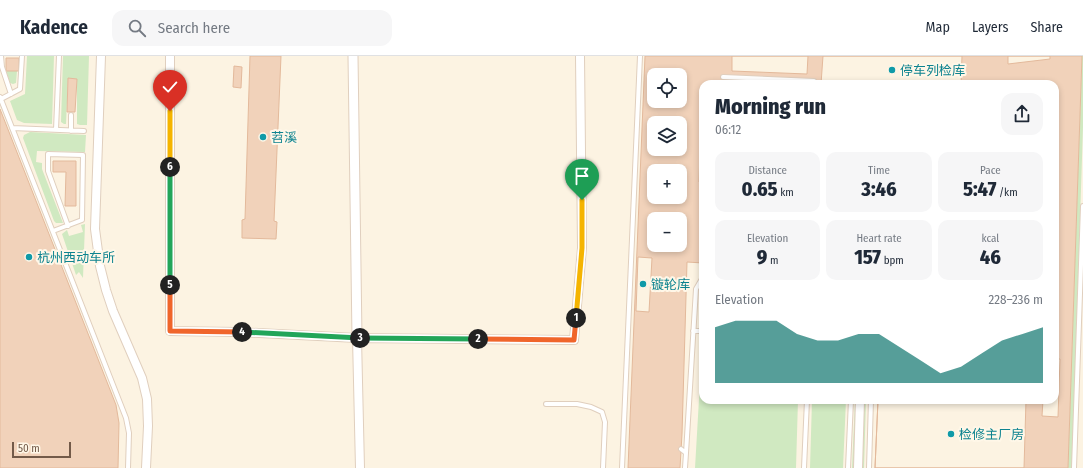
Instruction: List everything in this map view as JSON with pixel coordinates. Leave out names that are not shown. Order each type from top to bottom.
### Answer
[{"type":"street","points":[[101,56],[95,208],[96,235],[100,266],[106,290],[113,311],[142,378],[147,399],[148,426],[146,468]]},
{"type":"street","points":[[170,56],[170,331],[237,332],[357,338],[574,340],[582,248],[580,56]]},
{"type":"street","points":[[353,56],[360,468]]},
{"type":"street","points":[[858,468],[860,404]]},
{"type":"lane","points":[[2,56],[2,67],[11,94]]},
{"type":"lane","points":[[22,56],[20,90],[0,98],[126,418],[129,438],[128,468]]},
{"type":"lane","points":[[56,130],[58,56]]},
{"type":"lane","points":[[622,468],[640,56]]},
{"type":"lane","points":[[723,77],[791,80]]},
{"type":"lane","points":[[71,115],[71,131]]},
{"type":"lane","points":[[12,128],[84,131]]},
{"type":"lane","points":[[53,231],[68,226],[82,220],[83,155],[48,154],[48,171],[68,226]]},
{"type":"lane","points":[[1074,468],[1083,206]]},
{"type":"lane","points":[[685,468],[696,289],[699,284]]},
{"type":"lane","points":[[693,331],[699,331]]},
{"type":"lane","points":[[546,404],[577,404],[591,406],[602,412],[606,422],[603,468]]},
{"type":"lane","points":[[804,468],[807,404]]},
{"type":"lane","points":[[848,468],[851,404]]},
{"type":"lane","points":[[869,468],[872,404]]},
{"type":"lane","points":[[681,449],[686,453]]},
{"type":"green space","points":[[27,56],[54,56],[52,124],[24,123],[17,120],[10,101],[25,94]]},
{"type":"green space","points":[[63,56],[89,56],[87,125],[77,124],[77,79],[68,79],[66,124],[61,122]]},
{"type":"green space","points":[[1082,56],[1083,127],[1072,468],[1068,468]]},
{"type":"green space","points":[[6,71],[17,71],[16,83],[10,83]]},
{"type":"green space","points":[[30,132],[86,135],[85,152],[37,151],[36,162],[42,163],[42,169],[63,223],[56,223],[54,221],[23,138],[24,135]]},
{"type":"green space","points":[[85,224],[83,278],[79,272],[76,275],[62,234],[67,230],[69,236],[83,232],[81,225]]},
{"type":"green space","points":[[699,399],[699,404],[798,404],[796,468],[695,468]]},
{"type":"green space","points":[[812,404],[846,404],[843,468],[810,468]]},
{"type":"green space","points":[[855,404],[866,404],[864,468],[852,468]]},
{"type":"building","name":"苕溪","points":[[250,56],[281,56],[274,221],[277,222],[276,239],[242,238],[242,220],[245,219]]},
{"type":"building","points":[[645,56],[1082,56],[1068,468],[875,468],[878,404],[1059,404],[1059,80],[699,80],[699,263],[687,262],[680,468],[628,468]]},
{"type":"building","points":[[732,56],[808,56],[807,74],[732,71]]},
{"type":"building","name":"停车列检库","points":[[823,56],[962,56],[961,80],[821,80]]},
{"type":"building","points":[[1008,56],[1050,56],[1050,59],[1008,64]]},
{"type":"building","points":[[6,58],[19,58],[19,71],[6,71]]},
{"type":"building","points":[[234,66],[242,67],[241,88],[233,87]]},
{"type":"building","points":[[68,78],[77,79],[75,112],[67,112]]},
{"type":"building","name":"杭州西动车所","points":[[0,109],[116,405],[119,423],[118,468],[0,468]]},
{"type":"building","points":[[53,161],[76,161],[76,206],[65,206],[66,172],[53,172]]},
{"type":"building","name":"镟轮库","points":[[638,257],[652,258],[649,312],[636,311]]},
{"type":"building","points":[[1059,359],[1060,359],[1059,388]]},
{"type":"building","name":"检修主厂房","points":[[878,404],[1026,404],[1024,468],[875,468]]},
{"type":"building","points":[[1043,404],[1058,404],[1058,417],[1042,416]]},
{"type":"place","name":"停车列检库","points":[[892,70]]},
{"type":"place","name":"苕溪","points":[[263,137]]},
{"type":"place","name":"杭州西动车所","points":[[29,257]]},
{"type":"place","name":"镟轮库","points":[[643,284]]},
{"type":"place","name":"检修主厂房","points":[[951,434]]},
{"type":"route","points":[[170,111],[170,331],[237,332],[357,338],[574,340],[582,248],[582,200]]}]
